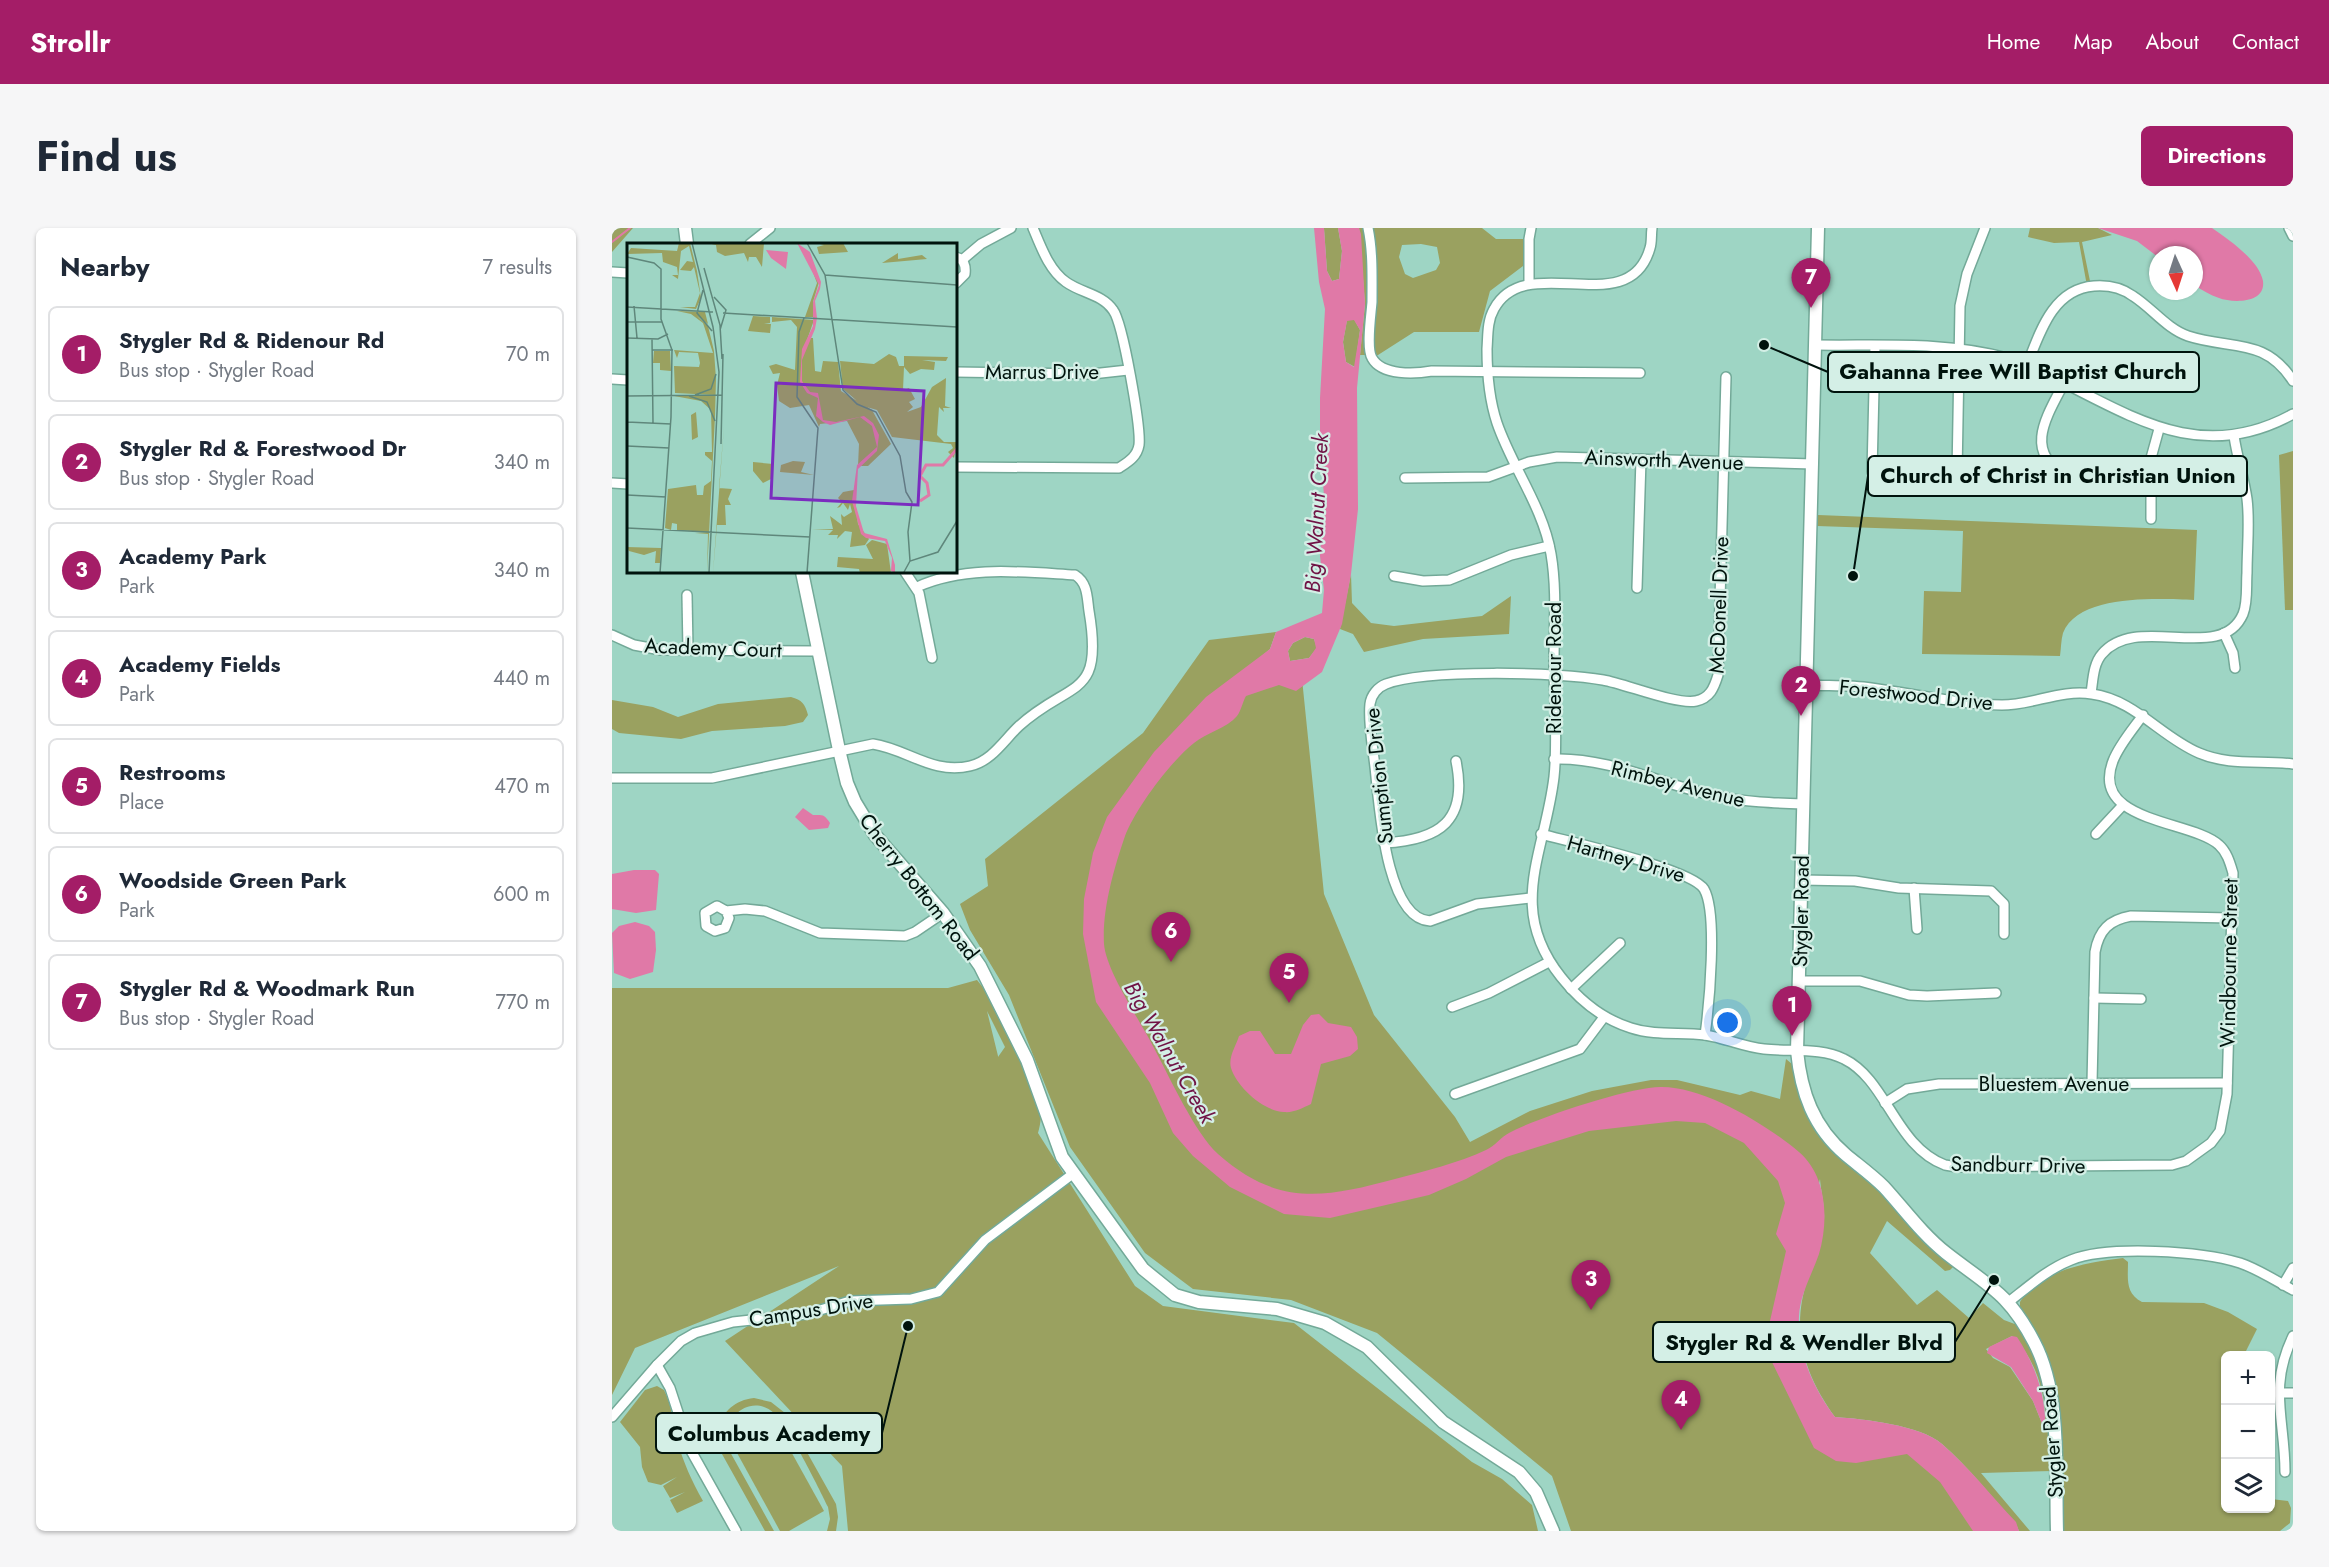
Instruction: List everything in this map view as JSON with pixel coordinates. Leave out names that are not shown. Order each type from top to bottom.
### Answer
[{"type":"main road","points":[[685,228],[687,243]]},
{"type":"main road","name":"Stygler Road","points":[[1818,228],[1808,685],[1803,804],[1801,981],[1797,1051],[1806,1100],[1818,1124],[1883,1187],[1925,1235],[2010,1301],[2035,1344],[2050,1389],[2057,1531]]},
{"type":"main road","name":"Cherry Bottom Road","points":[[802,573],[817,651],[850,793],[875,835],[943,913],[980,966],[1040,1090],[1062,1157],[1143,1269],[1175,1294],[1199,1302],[1277,1309],[1325,1323],[1367,1347],[1443,1422],[1519,1472],[1536,1492],[1552,1531]]},
{"type":"street","points":[[751,243],[770,228]]},
{"type":"street","points":[[957,282],[965,274],[959,258],[1011,228]]},
{"type":"street","points":[[957,467],[1119,468],[1132,459],[1139,447],[1128,370],[1115,311],[1108,304],[1066,282],[1049,263],[1033,228]]},
{"type":"street","points":[[1368,228],[1372,290],[1370,353],[1377,363],[1398,373],[1640,373]]},
{"type":"street","points":[[1531,228],[1530,283],[1607,285],[1632,276],[1646,258],[1652,228]]},
{"type":"street","points":[[1957,474],[1960,306],[1967,274],[1985,228]]},
{"type":"street","points":[[2289,228],[2293,236]]},
{"type":"street","points":[[612,272],[627,273]]},
{"type":"street","name":"Ridenour Road","points":[[1530,283],[1509,292],[1494,309],[1488,330],[1488,372],[1490,398],[1497,424],[1549,546],[1553,587],[1554,759],[1550,798],[1530,898],[1534,924],[1549,962],[1570,989],[1586,1005],[1604,1017],[1630,1028],[1657,1034],[1705,1035],[1760,1048],[1797,1051]]},
{"type":"street","points":[[2027,364],[2055,305],[2075,290],[2100,285],[2132,295],[2167,324],[2186,336],[2258,349],[2274,358],[2293,381]]},
{"type":"street","points":[[1816,345],[1959,347],[2027,364],[2159,429],[2176,434],[2234,436],[2270,427],[2293,414]]},
{"type":"street","points":[[1872,472],[1875,346]]},
{"type":"street","name":"Marrus Drive","points":[[957,372],[1092,374],[1128,370]]},
{"type":"street","points":[[1724,461],[1726,377]]},
{"type":"street","points":[[612,379],[627,380]]},
{"type":"street","points":[[2064,383],[2047,416],[2041,435],[2044,456],[2052,467],[2065,475]]},
{"type":"street","points":[[2151,519],[2151,458],[2159,429]]},
{"type":"street","points":[[2091,693],[2094,671],[2101,655],[2118,641],[2129,636],[2205,637],[2224,633],[2236,624],[2243,612],[2246,593],[2247,498],[2234,436]]},
{"type":"street","name":"Ainsworth Avenue","points":[[1405,478],[1488,477],[1557,456],[1813,464]]},
{"type":"street","points":[[1637,588],[1641,459]]},
{"type":"street","name":"McDonell Drive","points":[[1554,675],[1595,678],[1694,701],[1707,697],[1715,687],[1718,675],[1724,461]]},
{"type":"street","points":[[612,483],[627,484]]},
{"type":"street","points":[[1394,576],[1423,581],[1449,580],[1489,562],[1549,546]]},
{"type":"street","points":[[906,573],[917,587],[932,658]]},
{"type":"street","points":[[612,778],[712,778],[873,744],[884,746],[934,766],[970,766],[985,760],[1019,726],[1080,685],[1093,662],[1094,654],[1085,584],[1080,578],[1070,575],[967,573],[948,575],[917,587]]},
{"type":"street","points":[[687,595],[688,650]]},
{"type":"street","points":[[2224,633],[2234,653],[2235,668]]},
{"type":"street","name":"Academy Court","points":[[612,635],[634,645],[662,650],[817,651]]},
{"type":"street","name":"Sumption Drive","points":[[1530,898],[1477,904],[1443,918],[1423,921],[1409,911],[1384,843],[1370,705],[1376,691],[1383,685],[1418,677],[1554,675]]},
{"type":"street","name":"Forestwood Drive","points":[[1808,685],[1870,687],[1959,704],[2006,705],[2048,696],[2091,693],[2114,699],[2143,715],[2198,753],[2225,761],[2293,764]]},
{"type":"street","points":[[2096,834],[2123,805],[2114,792],[2110,777],[2112,762],[2143,715]]},
{"type":"street","name":"Rimbey Avenue","points":[[1554,759],[1588,762],[1715,796],[1755,802],[1803,804]]},
{"type":"street","points":[[1384,843],[1418,838],[1444,826],[1453,817],[1461,784],[1456,761]]},
{"type":"street","name":"Windbourne Street","points":[[2123,805],[2144,817],[2206,837],[2219,845],[2228,857],[2233,873],[2227,1083],[2220,1131],[2211,1143]]},
{"type":"street","name":"Hartney Drive","points":[[1541,834],[1669,869],[1694,879],[1704,888],[1709,902],[1711,922],[1705,1035]]},
{"type":"street","points":[[1802,880],[1855,881],[1914,888],[1991,891],[2004,904],[2004,934]]},
{"type":"street","points":[[1914,888],[1917,929]]},
{"type":"street","points":[[726,911],[746,909],[765,911],[818,933],[840,936],[905,936],[943,913]]},
{"type":"street","points":[[2092,1083],[2095,952],[2098,937],[2107,925],[2118,918],[2131,916],[2231,918]]},
{"type":"street","points":[[1570,989],[1620,943]]},
{"type":"street","points":[[1452,1007],[1499,988],[1549,962]]},
{"type":"street","points":[[1801,981],[1860,981],[1909,995],[1996,993]]},
{"type":"street","points":[[2094,998],[2141,999]]},
{"type":"street","points":[[1455,1094],[1580,1049],[1604,1017]]},
{"type":"street","name":"Sandburr Drive","points":[[1797,1051],[1833,1054],[1847,1060],[1860,1070],[1913,1143],[1923,1153],[1933,1161],[1957,1167],[2172,1165],[2187,1161],[2211,1143]]},
{"type":"street","name":"Bluestem Avenue","points":[[1885,1103],[1907,1089],[1939,1084],[2227,1083]]},
{"type":"street","name":"Campus Drive","points":[[612,1418],[657,1365],[681,1341],[710,1328],[733,1322],[807,1314],[850,1301],[911,1299],[938,1292],[985,1240],[1074,1173]]},
{"type":"street","points":[[2010,1301],[2042,1276],[2071,1260],[2121,1253],[2201,1254],[2242,1264],[2293,1290]]},
{"type":"street","points":[[2283,1285],[2293,1268]]},
{"type":"street","points":[[2285,1472],[2278,1393],[2282,1361],[2293,1336]]},
{"type":"street","points":[[657,1365],[670,1388],[690,1449],[736,1531]]},
{"type":"street","points":[[2278,1393],[2293,1393]]},
{"type":"green space","points":[[612,228],[633,228],[612,252]]},
{"type":"green space","points":[[1324,228],[1338,228],[1342,251],[1339,279],[1332,281],[1327,271]]},
{"type":"green space","points":[[1359,228],[1482,228],[1496,239],[1523,239],[1523,266],[1490,291],[1479,332],[1414,332],[1378,355],[1360,355],[1365,304]],"holes":[[[1421,244],[1437,247],[1440,263],[1436,270],[1413,278],[1405,274],[1399,257],[1402,245]]]},
{"type":"green space","points":[[2030,228],[2098,228],[2112,235],[2082,242],[2091,286],[2087,286],[2079,242],[2054,243],[2028,237]]},
{"type":"green space","points":[[1354,319],[1360,330],[1355,367],[1346,362],[1343,342],[1347,320]]},
{"type":"green space","points":[[2293,451],[2293,610],[2285,610],[2279,455]]},
{"type":"green space","points":[[1818,515],[2197,530],[2194,600],[2122,601],[2086,611],[2072,620],[2063,633],[2060,656],[1922,654],[1924,591],[1961,592],[1963,531],[1817,526]]},
{"type":"green space","points":[[1351,574],[1352,603],[1371,623],[1394,626],[1482,616],[1511,596],[1509,634],[1423,639],[1364,652],[1353,634],[1340,629]]},
{"type":"green space","points":[[1276,632],[1270,649],[1262,656],[1301,669],[1324,894],[1374,1015],[1455,1117],[1470,1142],[1530,1111],[1592,1091],[1651,1080],[1677,1080],[1740,1095],[1751,1091],[1780,1099],[1786,1059],[1792,1064],[1804,1107],[1821,1136],[1880,1191],[1912,1227],[1956,1264],[1950,1270],[1945,1271],[1887,1221],[1870,1253],[1917,1305],[1937,1290],[1969,1318],[1983,1303],[2004,1320],[2020,1326],[2030,1345],[2042,1379],[2048,1413],[2052,1471],[1981,1473],[2030,1531],[2019,1531],[2015,1522],[1971,1472],[1932,1437],[1891,1424],[1835,1417],[1824,1401],[1808,1368],[1800,1333],[1803,1297],[1820,1242],[1824,1220],[1820,1179],[1789,1325],[1820,1418],[1909,1444],[2005,1531],[1571,1531],[1552,1476],[1377,1333],[1291,1300],[1193,1289],[1145,1253],[1070,1147],[1009,995],[970,930],[960,904],[988,886],[985,859],[1143,733],[1209,640]],"holes":[[[2012,1336],[2034,1367],[2039,1380],[2044,1406],[2045,1431],[2033,1401],[2010,1367],[1993,1358],[1986,1349]]]},
{"type":"green space","points":[[1305,637],[1314,639],[1317,648],[1309,658],[1290,661],[1288,651],[1293,643]]},
{"type":"green space","points":[[791,697],[800,701],[806,708],[808,715],[803,722],[785,726],[712,731],[681,739],[619,733],[612,729],[612,700],[653,707],[678,717],[718,704]]},
{"type":"green space","points":[[977,980],[996,1007],[1023,1060],[1036,1095],[1041,1115],[1038,1133],[1135,1286],[1163,1306],[1294,1323],[1472,1462],[1502,1479],[1532,1505],[1538,1531],[848,1531],[842,1466],[725,1341],[839,1266],[635,1348],[612,1395],[612,988],[948,988]],"holes":[[[987,1011],[1005,1047],[998,1057]]]},
{"type":"green space","points":[[2123,1258],[2128,1262],[2130,1290],[2142,1302],[2204,1303],[2228,1312],[2257,1329],[2246,1351],[2221,1351],[2221,1513],[2275,1513],[2275,1499],[2288,1501],[2291,1508],[2290,1523],[2280,1531],[2061,1531],[2056,1406],[2020,1310],[2020,1302],[2028,1291],[2052,1275],[2095,1262]]},
{"type":"green space","points":[[657,1386],[664,1390],[667,1396],[680,1449],[691,1479],[703,1501],[677,1513],[670,1500],[685,1492],[670,1498],[663,1486],[677,1477],[661,1485],[648,1482],[642,1467],[640,1447],[620,1422],[645,1390]]},
{"type":"green space","points":[[754,1398],[771,1402],[785,1413],[836,1504],[838,1517],[836,1531],[827,1531],[830,1519],[828,1507],[788,1431],[775,1414],[765,1407],[756,1405],[738,1412],[728,1429],[727,1439],[729,1450],[774,1531],[765,1531],[708,1429],[715,1426],[718,1429],[723,1417],[731,1408],[741,1401]]},
{"type":"green space","points":[[773,1419],[824,1511],[789,1531],[780,1531],[731,1442]]},
{"type":"shaded area","points":[[1314,228],[1324,228],[1327,271],[1332,281],[1339,279],[1342,251],[1338,228],[1359,228],[1365,304],[1357,388],[1358,509],[1351,574],[1342,624],[1322,672],[1296,691],[1279,685],[1246,696],[1233,720],[1194,743],[1165,773],[1145,799],[1125,836],[1107,903],[1104,931],[1106,955],[1125,996],[1183,1104],[1209,1145],[1240,1171],[1261,1183],[1302,1194],[1346,1191],[1453,1163],[1486,1150],[1509,1133],[1540,1119],[1585,1104],[1648,1088],[1662,1087],[1697,1093],[1735,1109],[1770,1130],[1799,1152],[1815,1173],[1820,1186],[1824,1213],[1822,1241],[1802,1300],[1799,1330],[1808,1370],[1827,1406],[1835,1417],[1891,1424],[1932,1437],[1971,1472],[2016,1522],[2019,1531],[1973,1531],[1940,1482],[1907,1454],[1856,1463],[1836,1461],[1814,1448],[1772,1362],[1767,1334],[1786,1251],[1776,1234],[1785,1203],[1778,1181],[1744,1143],[1705,1123],[1676,1121],[1589,1131],[1506,1157],[1466,1179],[1429,1195],[1330,1218],[1284,1214],[1230,1187],[1193,1156],[1173,1133],[1150,1083],[1096,1002],[1083,934],[1084,899],[1093,853],[1107,817],[1154,752],[1206,697],[1270,649],[1276,632],[1322,613],[1324,590],[1320,556],[1324,495],[1320,451],[1320,398],[1325,309],[1319,282]],"holes":[[[1354,320],[1360,330],[1354,367],[1346,362],[1343,342],[1347,321]],[[1305,637],[1314,639],[1316,648],[1309,658],[1290,661],[1288,651],[1293,643]]]},
{"type":"shaded area","points":[[2098,228],[2212,228],[2250,258],[2260,273],[2263,289],[2254,298],[2247,300],[2232,301],[2216,297],[2203,290],[2203,246],[2149,246],[2149,250],[2137,241]]},
{"type":"shaded area","points":[[803,808],[813,815],[825,817],[830,823],[828,828],[809,830],[795,817]]},
{"type":"shaded area","points":[[634,870],[655,870],[659,874],[656,910],[636,913],[612,909],[612,874]]},
{"type":"shaded area","points":[[635,922],[649,926],[655,932],[656,950],[653,972],[630,979],[614,973],[612,933],[619,926]]},
{"type":"shaded area","points":[[1319,1014],[1328,1023],[1351,1027],[1357,1037],[1358,1049],[1350,1056],[1321,1064],[1311,1104],[1288,1112],[1276,1111],[1260,1103],[1239,1083],[1231,1068],[1231,1056],[1239,1036],[1250,1031],[1260,1031],[1275,1054],[1291,1054],[1303,1025],[1311,1015]]},
{"type":"shaded area","points":[[2012,1336],[2017,1337],[2034,1370],[2042,1394],[2045,1431],[2033,1401],[2011,1367],[1987,1353],[1989,1347]]},
{"type":"waterway","points":[[612,242],[630,228]]},
{"type":"place","name":"Stygler Rd & Woodmark Run","points":[[1811,308]]},
{"type":"place","name":"Gahanna Free Will Baptist Church","points":[[1764,345]]},
{"type":"place","name":"Church of Christ in Christian Union","points":[[1853,576]]},
{"type":"place","name":"Stygler Rd & Forestwood Dr","points":[[1801,716]]},
{"type":"place","name":"Woodside Green Park","points":[[1171,962]]},
{"type":"place","name":"Restrooms","points":[[1289,1003]]},
{"type":"place","name":"Stygler Rd & Ridenour Rd","points":[[1792,1036]]},
{"type":"place","name":"Stygler Rd & Wendler Blvd","points":[[1994,1280]]},
{"type":"place","name":"Academy Park","points":[[1591,1310]]},
{"type":"place","name":"Columbus Academy","points":[[908,1326]]},
{"type":"place","name":"Academy Fields","points":[[1681,1430]]},
{"type":"water label","name":"Big Walnut Creek","points":[[1316,513]]},
{"type":"water label","name":"Big Walnut Creek","points":[[1170,1052]]}]
